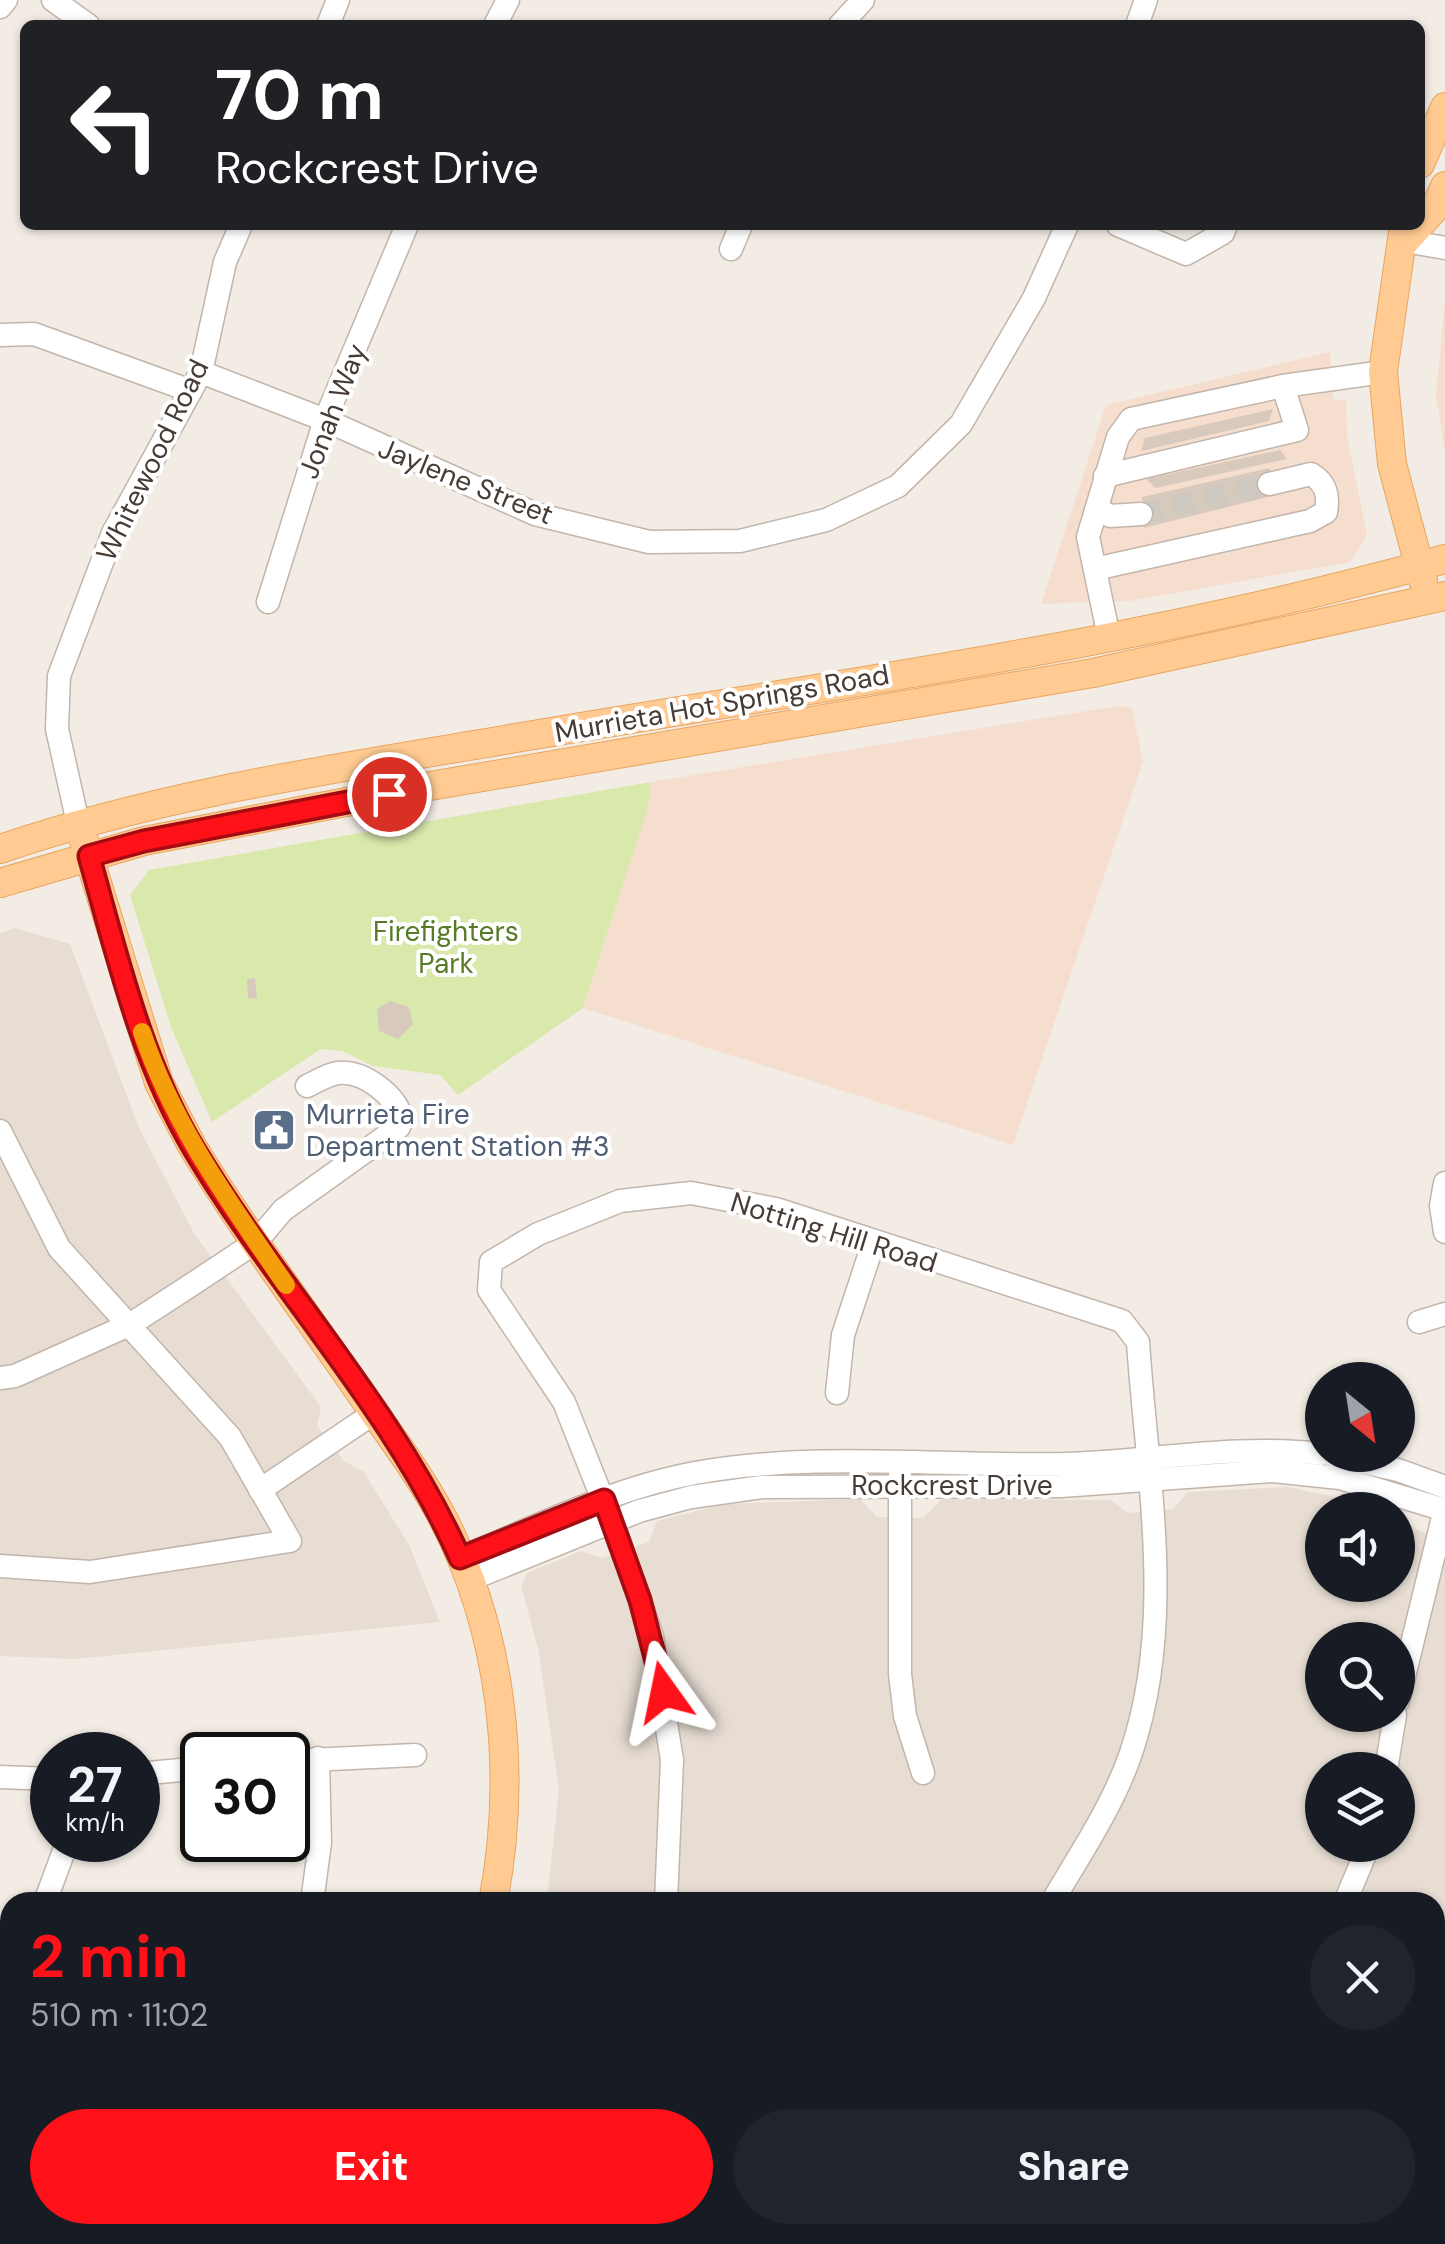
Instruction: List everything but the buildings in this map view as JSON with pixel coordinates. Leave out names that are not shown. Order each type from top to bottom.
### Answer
[{"type":"main road","points":[[1425,153],[1445,107]]},
{"type":"main road","points":[[1425,216],[1435,208],[1445,186]]},
{"type":"main road","points":[[1405,233],[1383,372],[1392,464],[1432,562],[1437,598]]},
{"type":"main road","name":"Murrieta Hot Springs Road","points":[[0,850],[78,823],[427,753],[1109,637],[1237,611],[1432,562]]},
{"type":"main road","name":"Murrieta Hot Springs Road","points":[[0,883],[144,841],[424,787],[1093,673],[1437,598]]},
{"type":"main road","points":[[929,700],[947,687],[1081,662],[1104,651],[1109,637]]},
{"type":"main road","name":"Whitewood Road","points":[[78,823],[159,1083],[192,1146],[439,1512],[464,1569],[483,1618],[502,1724],[506,1787],[503,1852],[495,1892]]},
{"type":"street","points":[[0,6],[6,0]]},
{"type":"street","points":[[52,0],[81,20]]},
{"type":"street","points":[[845,20],[863,0]]},
{"type":"street","name":"Whitewood Road","points":[[78,823],[57,730],[60,676],[113,532],[196,382],[224,262],[239,230]]},
{"type":"street","name":"Jonah Way","points":[[268,602],[325,420],[405,230]]},
{"type":"street","points":[[731,249],[739,230]]},
{"type":"street","name":"Jaylene Street","points":[[0,335],[34,334],[325,420],[536,514],[648,542],[740,542],[826,520],[898,486],[961,424],[1034,298],[1065,230]]},
{"type":"street","points":[[1130,230],[1186,254],[1225,230]]},
{"type":"street","points":[[1405,233],[1445,248]]},
{"type":"street","points":[[1109,637],[1088,537],[1118,437],[1132,419],[1283,386],[1383,372]]},
{"type":"street","points":[[1105,476],[1297,430],[1283,386]]},
{"type":"street","points":[[1095,569],[1310,520],[1326,512],[1322,480],[1311,474],[1269,484]]},
{"type":"street","points":[[1097,508],[1110,516],[1141,514]]},
{"type":"street","points":[[0,1378],[15,1376],[130,1324],[256,1242],[283,1210],[399,1127],[402,1119],[385,1092],[364,1078],[338,1072],[307,1086]]},
{"type":"street","points":[[0,1131],[59,1248],[230,1437],[290,1541],[90,1572],[0,1566]]},
{"type":"street","points":[[1445,1184],[1441,1206],[1445,1232]]},
{"type":"street","name":"Notting Hill Road","points":[[667,1892],[673,1818],[668,1716],[652,1636],[608,1511],[555,1386],[489,1290],[491,1262],[538,1234],[620,1201],[658,1194],[732,1198],[1122,1321],[1138,1342],[1156,1581],[1154,1643],[1144,1706],[1130,1756],[1105,1812],[1058,1892]]},
{"type":"street","points":[[837,1392],[843,1335],[873,1244]]},
{"type":"street","points":[[1419,1322],[1445,1314]]},
{"type":"street","points":[[260,1490],[374,1413]]},
{"type":"street","name":"Rockcrest Drive","points":[[1148,1469],[1259,1449],[1305,1453]]},
{"type":"street","name":"Rockcrest Drive","points":[[464,1569],[608,1511],[729,1490],[901,1474],[1148,1469],[1307,1473],[1388,1490],[1445,1509]]},
{"type":"street","points":[[1404,1472],[1445,1487]]},
{"type":"street","points":[[901,1474],[900,1674],[906,1716],[923,1773]]},
{"type":"street","points":[[1415,1632],[1445,1509]]},
{"type":"street","points":[[310,1759],[414,1754]]},
{"type":"street","points":[[313,1892],[320,1844],[318,1758]]},
{"type":"street","points":[[0,1777],[30,1778]]},
{"type":"street","points":[[49,1892],[60,1862]]},
{"type":"street","points":[[1349,1892],[1362,1862]]},
{"type":"shaded area","points":[[1445,299],[1445,452],[1436,395]]},
{"type":"shaded area","points":[[1330,352],[1333,400],[1346,400],[1347,436],[1367,535],[1350,562],[1130,601],[1041,604],[1106,405]]},
{"type":"shaded area","points":[[1117,706],[1132,708],[1143,761],[1013,1145],[583,1008],[648,807],[651,782]]},
{"type":"shaded area","points":[[15,928],[70,944],[139,1128],[195,1235],[321,1407],[317,1426],[344,1461],[364,1472],[409,1545],[440,1622],[75,1659],[0,1656],[0,933]]},
{"type":"shaded area","points":[[1287,1487],[1311,1492],[1305,1492],[1305,1602],[1415,1602],[1415,1528],[1445,1542],[1445,1892],[548,1892],[559,1789],[538,1648],[521,1586],[527,1573],[581,1551],[602,1558],[649,1542],[657,1521],[726,1504],[860,1499],[877,1517],[923,1518],[942,1499],[1110,1500],[1128,1513],[1173,1509],[1188,1492]]},
{"type":"green space","name":"Firefighters Park","points":[[651,782],[648,807],[583,1008],[458,1095],[440,1075],[373,1066],[342,1051],[321,1049],[212,1122],[171,1027],[130,895],[149,870]]},
{"type":"tunnel","points":[[1141,514],[1269,484]]},
{"type":"slow traffic","points":[[142,1032],[159,1083],[192,1146],[236,1217],[286,1285]]},
{"type":"place","name":"Murrieta Fire Department Station #3","points":[[274,1130]]},
{"type":"route","points":[[389,794],[144,841],[89,856],[129,993],[159,1083],[192,1146],[236,1217],[396,1444],[439,1512],[460,1558],[604,1500],[652,1636],[664,1692]]}]
